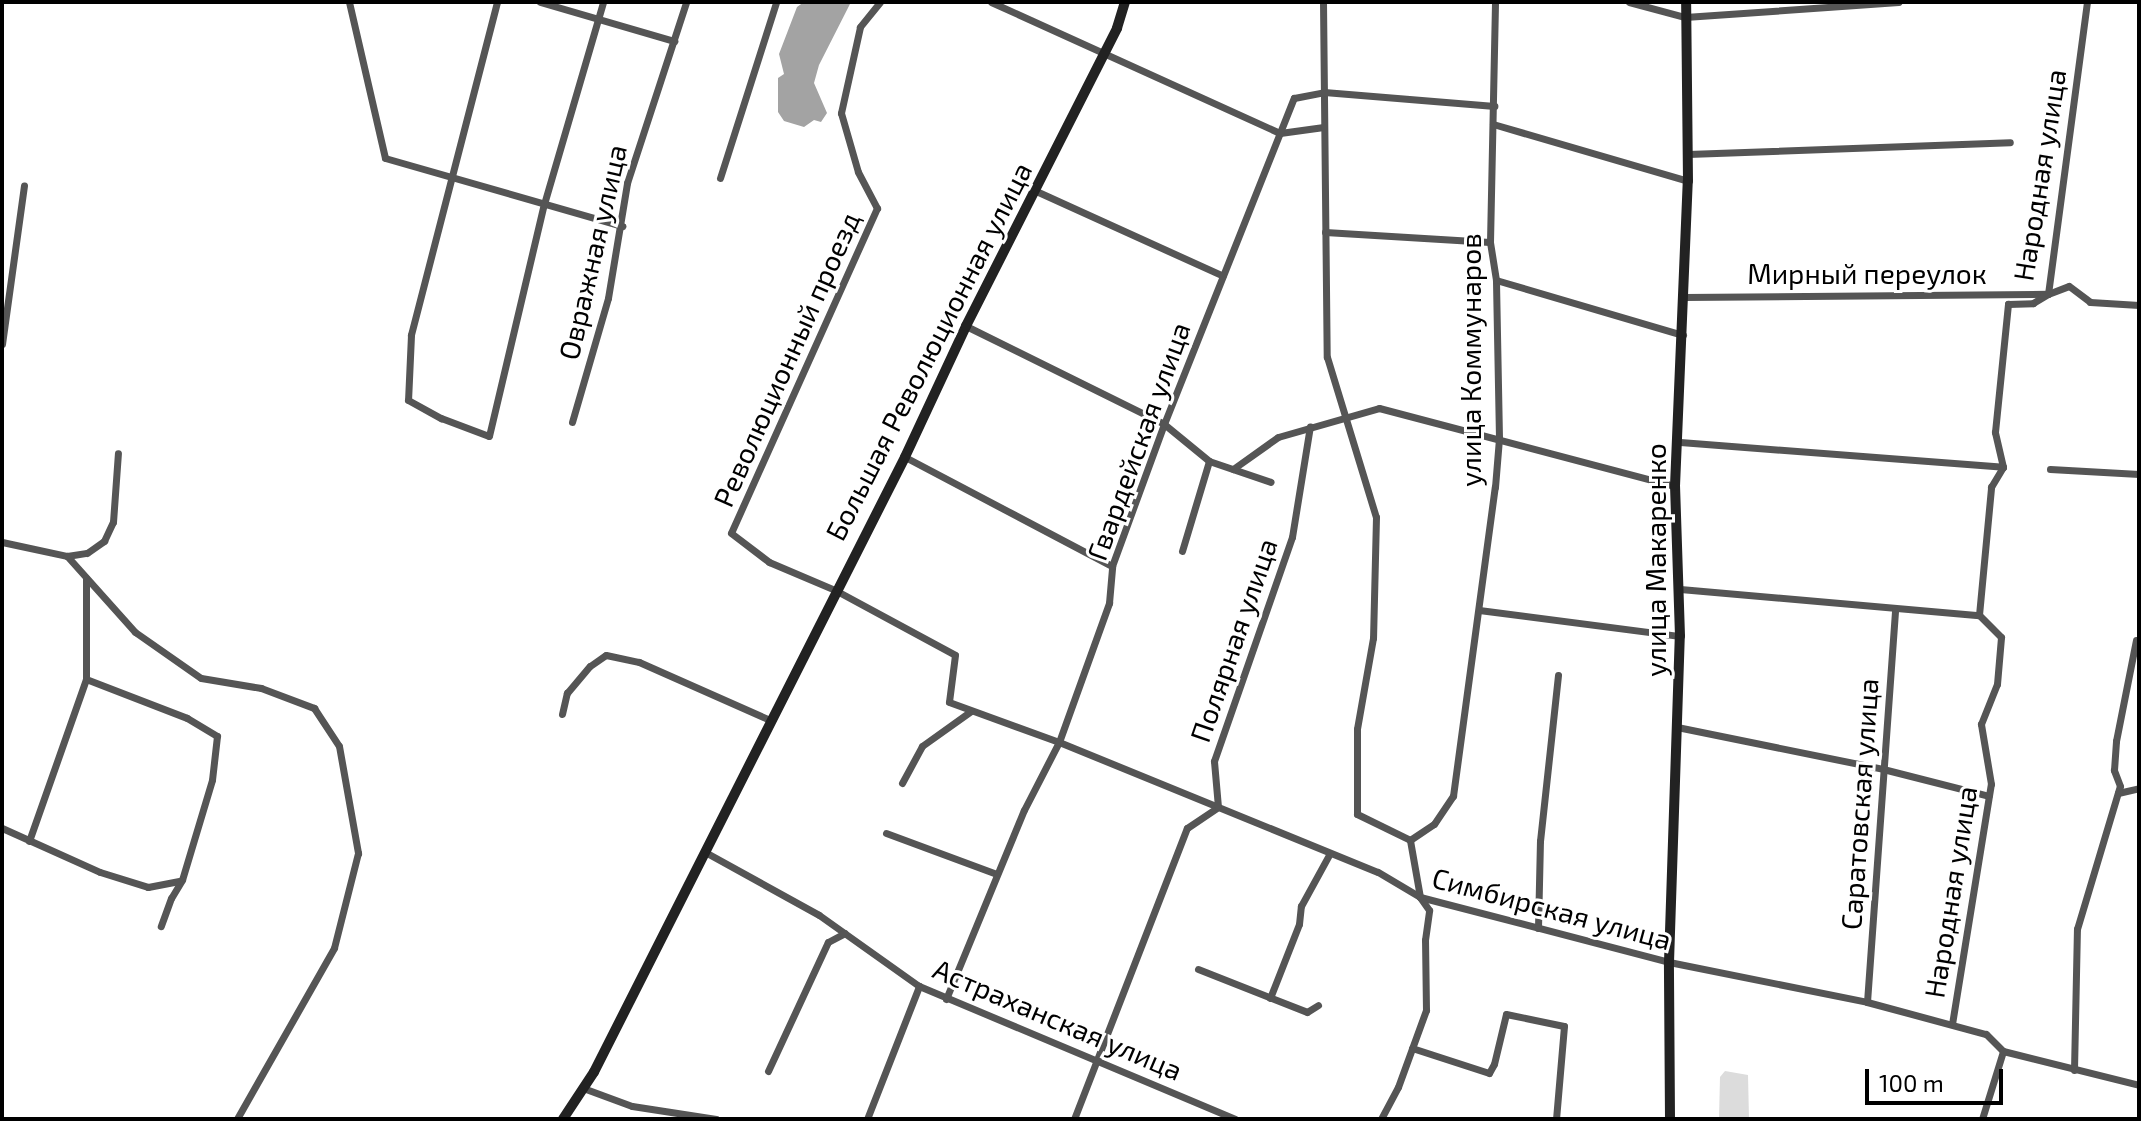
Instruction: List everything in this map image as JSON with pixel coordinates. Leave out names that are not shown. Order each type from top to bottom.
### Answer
[{"type":"street","points":[[336,2],[348,4],[385,158],[622,226]]},
{"type":"street","points":[[497,2],[411,335],[408,400],[441,418],[489,436],[544,204],[570,106],[603,2]]},
{"type":"street","points":[[540,2],[674,41]]},
{"type":"street","name":"Овражная улица","points":[[572,422],[608,298],[627,183],[686,2]]},
{"type":"street","points":[[720,178],[776,2]]},
{"type":"street","name":"Революционный проезд","points":[[835,590],[769,562],[731,533],[877,208],[858,172],[841,113],[860,27],[880,2]]},
{"type":"street","points":[[991,2],[1280,133],[1324,127]]},
{"type":"street","name":"Большая Революционная улица","points":[[563,1119],[583,1088],[705,852],[905,457],[966,326],[1036,191],[1101,54],[1117,28],[1125,2]]},
{"type":"street","points":[[1323,2],[1327,357],[1376,517],[1373,638],[1357,729],[1357,814],[1410,840],[1420,897],[1429,910],[1425,940],[1426,1010],[1381,1119]]},
{"type":"street","name":"улица Коммунаров","points":[[1410,840],[1434,824],[1453,796],[1499,438],[1496,280],[1490,242],[1495,2]]},
{"type":"street","points":[[1629,2],[1685,17],[1898,2]]},
{"type":"street","name":"улица Макаренко","points":[[1670,1119],[1669,962],[1680,636],[1675,486],[1680,442],[1688,181],[1686,2]]},
{"type":"street","name":"Народная улица","points":[[2003,467],[1995,432],[2008,304],[2033,303],[2048,294],[2087,2]]},
{"type":"street","points":[[1324,92],[1494,106]]},
{"type":"street","name":"Гвардейская улица","points":[[946,999],[1024,810],[1059,742],[1109,603],[1112,566],[1164,424],[1294,98],[1324,92]]},
{"type":"street","points":[[1493,124],[1688,181]]},
{"type":"street","points":[[1688,154],[2010,142]]},
{"type":"street","points":[[2,344],[24,186]]},
{"type":"street","points":[[1036,191],[1223,276]]},
{"type":"street","points":[[1325,232],[1490,242]]},
{"type":"street","points":[[1496,280],[1683,335]]},
{"type":"street","name":"Мирный переулок","points":[[1684,297],[2048,294],[2069,286],[2090,302],[2139,305]]},
{"type":"street","points":[[966,326],[1164,424],[1209,461],[1271,482]]},
{"type":"street","points":[[1233,469],[1278,437],[1345,415],[1379,408],[1675,486]]},
{"type":"street","name":"Полярная улица","points":[[1218,807],[1214,761],[1292,537],[1310,426]]},
{"type":"street","points":[[1680,442],[2003,467],[1991,487],[1979,615],[1680,589]]},
{"type":"street","points":[[2,542],[67,556],[87,553],[104,541],[113,522],[118,453]]},
{"type":"street","points":[[905,457],[1112,566]]},
{"type":"street","points":[[1182,551],[1209,461]]},
{"type":"street","points":[[2050,469],[2139,474]]},
{"type":"street","points":[[29,841],[86,679],[86,573],[67,556]]},
{"type":"street","points":[[86,578],[135,632],[201,678],[261,688],[314,708],[339,746],[358,853],[334,948],[237,1119]]},
{"type":"street","points":[[835,590],[955,655],[949,702],[971,711]]},
{"type":"street","points":[[1479,610],[1680,636]]},
{"type":"street","name":"Саратовская улица","points":[[1867,1002],[1895,610]]},
{"type":"street","name":"Народная улица","points":[[1952,1024],[1991,784],[1981,724],[1997,684],[2001,637],[1979,615]]},
{"type":"street","points":[[2074,1070],[2077,929],[2120,786],[2114,770],[2116,741],[2136,640]]},
{"type":"street","points":[[562,714],[567,693],[590,666],[606,655],[639,662],[770,720]]},
{"type":"street","points":[[1538,928],[1540,841],[1558,675]]},
{"type":"street","points":[[86,679],[187,718],[217,736],[212,780],[182,880],[171,898],[161,926]]},
{"type":"street","points":[[902,783],[922,746],[971,711]]},
{"type":"street","name":"Симбирская улица","points":[[971,711],[1059,742],[1378,872],[1420,897],[1669,962],[1867,1002],[1952,1024],[1986,1034],[2003,1051],[2139,1085]]},
{"type":"street","points":[[1677,727],[1883,769],[1989,796]]},
{"type":"street","points":[[2118,793],[2139,788]]},
{"type":"street","points":[[1074,1119],[1187,828],[1218,807]]},
{"type":"street","points":[[2,828],[100,872],[148,887],[182,880]]},
{"type":"street","points":[[886,833],[997,874]]},
{"type":"street","name":"Астраханская улица","points":[[705,852],[845,933],[919,986],[1235,1119]]},
{"type":"street","points":[[1270,998],[1299,924],[1301,906],[1330,853]]},
{"type":"street","points":[[768,1071],[828,942],[845,933]]},
{"type":"street","points":[[1198,969],[1307,1012],[1318,1005]]},
{"type":"street","points":[[867,1119],[919,986]]},
{"type":"street","points":[[1412,1048],[1489,1073],[1506,1014],[1564,1026],[1556,1119]]},
{"type":"street","points":[[1982,1119],[2003,1051]]},
{"type":"street","points":[[583,1088],[632,1106],[716,1119]]},
{"type":"shaded area","points":[[804,2],[851,2],[819,65],[814,83],[827,113],[821,122],[814,120],[804,127],[784,121],[778,112],[778,78],[784,74],[779,54],[797,7]]},
{"type":"shaded area","points":[[1725,1071],[1748,1075],[1749,1119],[1719,1119],[1720,1077]]}]
